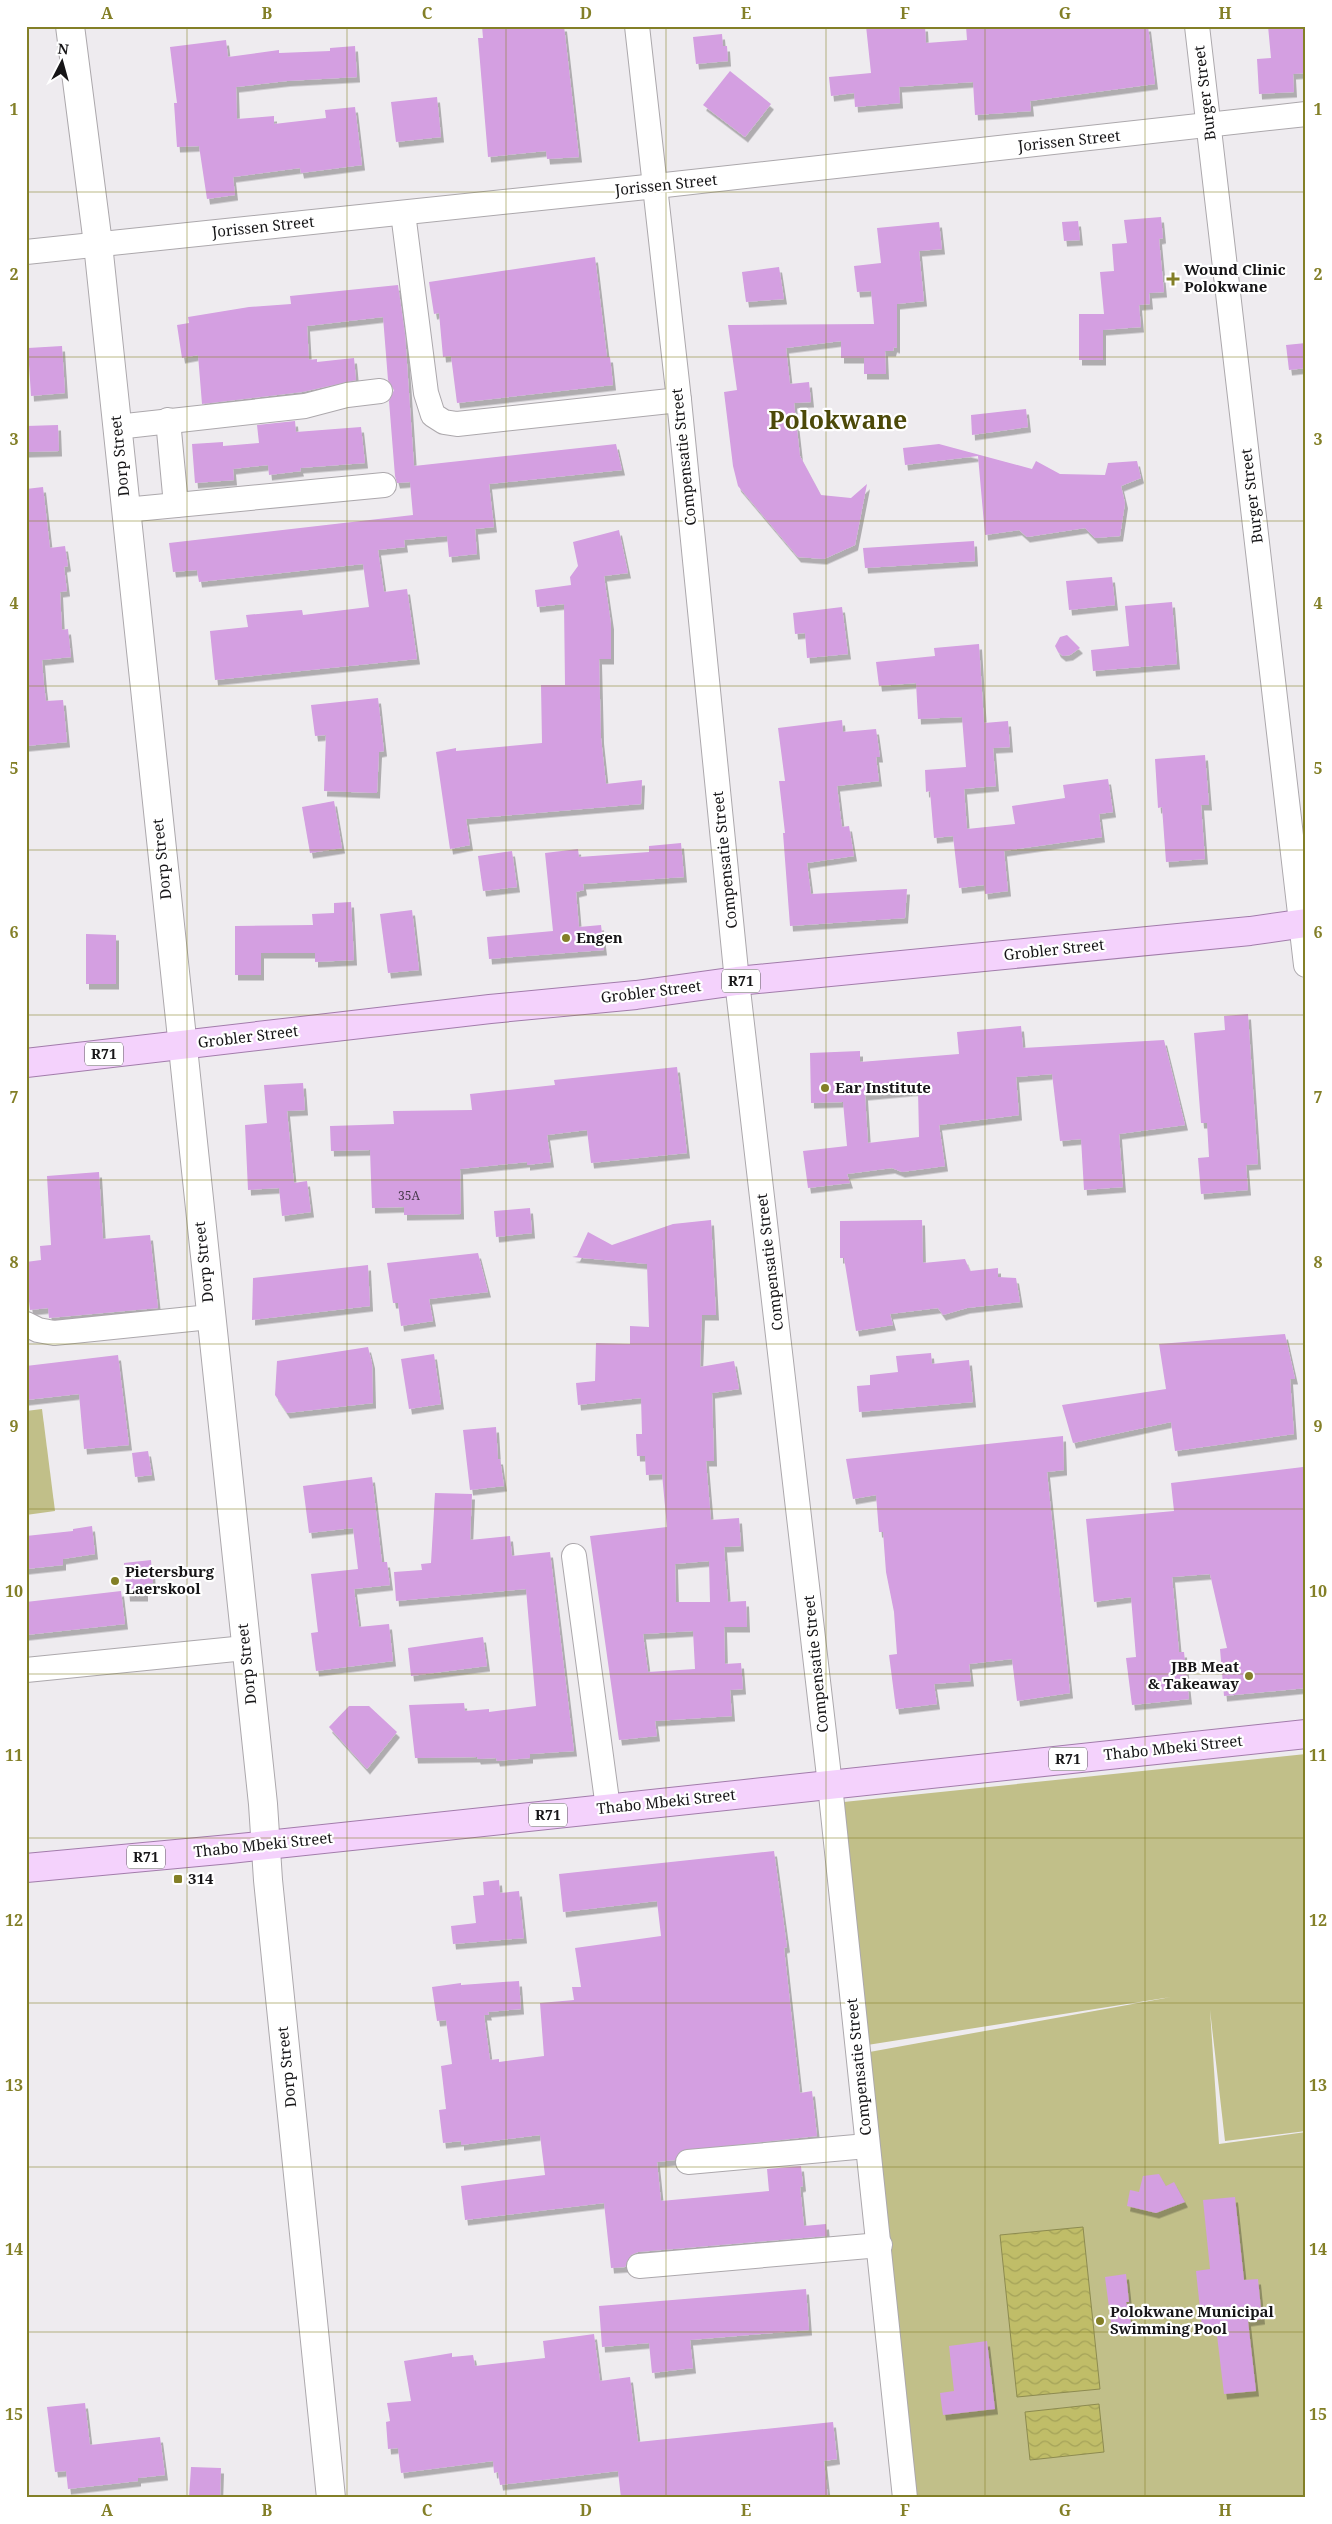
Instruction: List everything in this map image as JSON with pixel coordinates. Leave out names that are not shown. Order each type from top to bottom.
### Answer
[{"type":"main road","name":"Grobler Street","points":[[26,1063],[182,1044],[636,995],[737,981],[1241,932],[1303,923]]},
{"type":"main road","name":"Thabo Mbeki Street","points":[[26,1868],[266,1845],[1306,1734]]},
{"type":"street","name":"Dorp Street","points":[[70,26],[98,244],[266,1845],[331,2498]]},
{"type":"street","name":"Compensatie Street","points":[[637,26],[679,400],[737,981],[830,1785],[867,2146],[880,2245],[905,2498]]},
{"type":"street","name":"Burger Street","points":[[1197,26],[1303,923],[1306,965]]},
{"type":"street","name":"Jorissen Street","points":[[26,252],[656,186],[1306,114]]},
{"type":"street","points":[[404,212],[426,393],[432,415],[444,422],[457,424],[679,400]]},
{"type":"street","points":[[117,427],[168,420],[262,412],[380,391]]},
{"type":"street","points":[[168,420],[176,505]]},
{"type":"street","points":[[126,510],[384,485]]},
{"type":"street","points":[[26,1324],[38,1330],[54,1332],[210,1317]]},
{"type":"street","points":[[574,1556],[608,1808]]},
{"type":"street","points":[[26,1670],[245,1648]]},
{"type":"street","points":[[688,2162],[867,2146]]},
{"type":"street","points":[[639,2266],[880,2245]]},
{"type":"shaded area","points":[[42,1409],[55,1511],[26,1515],[26,1411]]},
{"type":"shaded area","name":"Polokwane Municipal Swimming Pool","points":[[1306,1754],[1306,2131],[1225,2141],[1210,2010],[1219,2144],[1306,2132],[1306,2498],[914,2498],[864,2053],[1171,1997],[861,2046],[834,1803]]},
{"type":"water","points":[[1083,2227],[1100,2389],[1017,2397],[1000,2235]]},
{"type":"water","points":[[1099,2404],[1104,2452],[1030,2460],[1025,2412]]},
{"type":"building","points":[[482,26],[564,26],[579,157],[547,159],[546,151],[488,157],[478,38],[483,38]]},
{"type":"building","points":[[866,26],[925,26],[926,43],[967,40],[966,26],[1148,26],[1155,84],[1030,101],[1031,111],[975,115],[973,82],[899,87],[900,103],[855,107],[854,93],[831,96],[829,77],[871,73]]},
{"type":"building","points":[[1268,26],[1306,26],[1306,73],[1293,74],[1294,92],[1259,94],[1257,59],[1271,58]]},
{"type":"building","points":[[722,34],[723,46],[727,46],[728,61],[696,64],[693,37]]},
{"type":"building","points":[[226,40],[228,57],[279,50],[279,53],[330,51],[330,48],[355,46],[357,77],[287,81],[236,87],[237,119],[274,116],[274,124],[326,118],[325,110],[355,107],[362,165],[301,173],[300,168],[233,177],[235,195],[207,199],[199,146],[177,147],[174,103],[177,103],[170,47]]},
{"type":"building","points":[[730,71],[771,104],[745,137],[703,105]]},
{"type":"building","points":[[437,97],[441,137],[396,142],[391,102]]},
{"type":"building","points":[[1161,217],[1163,238],[1159,239],[1164,292],[1149,293],[1150,304],[1139,305],[1141,327],[1103,330],[1103,360],[1079,360],[1079,314],[1104,314],[1100,272],[1114,271],[1112,244],[1127,243],[1124,220]]},
{"type":"building","points":[[1078,221],[1080,240],[1064,241],[1062,222]]},
{"type":"building","points":[[939,222],[942,249],[919,251],[924,301],[897,304],[897,348],[894,347],[893,351],[885,351],[886,374],[864,374],[864,358],[841,358],[841,341],[786,348],[790,384],[809,382],[811,402],[794,403],[800,456],[821,495],[851,498],[867,484],[855,545],[824,559],[798,557],[738,486],[733,466],[724,392],[737,390],[728,325],[874,324],[871,291],[857,292],[854,266],[881,263],[877,228]]},
{"type":"building","points":[[595,257],[607,357],[610,357],[613,385],[457,403],[451,356],[443,357],[439,313],[434,314],[429,282]]},
{"type":"building","points":[[779,267],[784,299],[746,302],[742,272]]},
{"type":"building","points":[[398,285],[405,334],[414,466],[616,444],[622,470],[489,484],[494,527],[475,529],[477,554],[449,557],[447,536],[404,540],[405,547],[378,550],[384,592],[407,589],[417,659],[215,680],[210,631],[248,627],[246,615],[302,610],[303,615],[369,607],[363,564],[199,582],[197,570],[173,572],[169,543],[413,515],[410,482],[397,483],[395,476],[389,401],[394,390],[388,380],[383,317],[307,326],[309,360],[317,359],[317,362],[354,358],[356,380],[302,392],[202,404],[198,355],[182,358],[177,325],[189,323],[188,317],[249,307],[291,304],[290,296]]},
{"type":"building","points":[[1306,343],[1306,368],[1289,370],[1286,345]]},
{"type":"building","points":[[62,346],[65,393],[31,396],[28,348]]},
{"type":"building","points":[[1026,409],[1028,427],[972,435],[971,415]]},
{"type":"building","points":[[295,421],[296,432],[361,427],[365,463],[300,468],[301,471],[269,475],[268,465],[233,469],[234,480],[195,483],[192,444],[223,442],[223,446],[259,443],[257,425]]},
{"type":"building","points":[[58,425],[59,451],[26,452],[26,426]]},
{"type":"building","points":[[939,444],[1032,469],[1036,461],[1060,474],[1105,475],[1108,463],[1137,461],[1141,478],[1121,486],[1125,503],[1120,536],[1095,538],[1085,528],[1027,537],[1019,530],[985,535],[978,456],[905,465],[903,448]]},
{"type":"building","points":[[43,487],[50,548],[65,546],[68,566],[64,567],[67,591],[60,592],[62,630],[68,629],[71,657],[42,660],[44,685],[46,701],[63,700],[67,742],[26,746],[26,489]]},
{"type":"building","points":[[619,530],[628,573],[604,576],[611,624],[611,659],[599,659],[601,738],[606,784],[642,780],[641,804],[466,819],[470,845],[450,849],[436,752],[456,748],[456,751],[542,743],[541,685],[565,685],[564,604],[537,607],[535,590],[571,585],[570,577],[578,566],[573,542]]},
{"type":"building","points":[[974,541],[975,561],[865,568],[863,548]]},
{"type":"building","points":[[1112,577],[1115,605],[1069,610],[1066,581]]},
{"type":"building","points":[[1172,602],[1177,664],[1093,671],[1091,650],[1129,646],[1125,606]]},
{"type":"building","points":[[842,607],[848,654],[807,658],[805,633],[795,634],[793,613]]},
{"type":"building","points":[[1067,635],[1080,648],[1070,655],[1063,656],[1055,646],[1060,637]]},
{"type":"building","points":[[979,644],[984,723],[1008,721],[1010,747],[993,748],[996,786],[964,789],[967,829],[1015,824],[1012,806],[1065,798],[1063,785],[1108,779],[1113,812],[1099,814],[1102,837],[1004,851],[1008,891],[985,894],[984,885],[959,888],[953,836],[934,838],[930,791],[926,792],[925,770],[966,767],[962,717],[918,719],[916,683],[879,686],[876,662],[935,656],[934,648]]},
{"type":"building","points":[[378,698],[384,751],[379,752],[377,793],[324,791],[326,735],[315,736],[311,705]]},
{"type":"building","points":[[842,720],[843,732],[876,729],[880,757],[876,757],[879,781],[837,786],[842,827],[849,826],[854,856],[807,863],[811,894],[907,889],[905,918],[790,926],[783,833],[785,833],[779,781],[785,781],[778,728]]},
{"type":"building","points":[[1205,755],[1209,805],[1201,805],[1205,859],[1166,862],[1162,807],[1158,808],[1155,759]]},
{"type":"building","points":[[334,801],[342,848],[310,853],[302,807]]},
{"type":"building","points":[[681,843],[684,877],[583,884],[584,890],[576,892],[579,927],[601,925],[604,950],[489,959],[487,937],[553,931],[545,853],[578,849],[579,857],[649,852],[649,846]]},
{"type":"building","points":[[512,851],[517,887],[483,891],[478,856]]},
{"type":"building","points":[[351,902],[354,960],[315,962],[315,953],[261,953],[261,975],[235,975],[235,926],[313,925],[312,914],[334,913],[334,903]]},
{"type":"building","points":[[412,910],[419,970],[388,973],[380,914]]},
{"type":"building","points":[[86,934],[116,935],[116,984],[86,984]]},
{"type":"building","points":[[1248,1014],[1258,1164],[1246,1165],[1248,1190],[1201,1194],[1198,1158],[1209,1157],[1207,1123],[1201,1123],[1194,1033],[1225,1030],[1224,1016]]},
{"type":"building","points":[[1021,1026],[1023,1048],[1164,1040],[1185,1125],[1119,1134],[1123,1187],[1084,1190],[1081,1139],[1060,1141],[1052,1074],[1016,1077],[1019,1115],[939,1125],[945,1166],[902,1172],[892,1168],[847,1174],[850,1183],[808,1188],[803,1151],[847,1146],[843,1102],[811,1103],[810,1053],[860,1051],[860,1062],[959,1054],[957,1032]],"holes":[[[918,1090],[919,1137],[868,1143],[865,1095]]]},
{"type":"building","points":[[677,1067],[687,1153],[591,1163],[587,1130],[547,1135],[551,1162],[527,1165],[527,1162],[460,1169],[461,1214],[404,1215],[404,1207],[372,1208],[370,1150],[331,1151],[330,1126],[394,1124],[393,1111],[472,1110],[470,1094],[555,1085],[554,1080]]},
{"type":"building","points":[[303,1083],[305,1110],[287,1111],[294,1183],[307,1181],[311,1212],[282,1216],[279,1188],[248,1190],[245,1125],[267,1123],[264,1085]]},
{"type":"building","points":[[99,1172],[103,1239],[150,1235],[158,1308],[49,1318],[48,1308],[30,1310],[26,1274],[26,1262],[41,1260],[40,1246],[51,1245],[47,1176]]},
{"type":"building","points":[[530,1208],[532,1233],[496,1237],[494,1211]]},
{"type":"building","points":[[711,1220],[716,1315],[702,1315],[700,1367],[734,1361],[739,1389],[712,1393],[714,1461],[706,1461],[711,1520],[739,1518],[741,1546],[724,1547],[728,1602],[746,1601],[747,1627],[724,1627],[725,1664],[741,1663],[743,1689],[730,1690],[732,1716],[655,1721],[657,1736],[619,1740],[590,1536],[667,1527],[662,1474],[646,1475],[645,1456],[637,1456],[636,1434],[642,1434],[641,1398],[578,1405],[576,1383],[595,1381],[596,1343],[630,1344],[630,1326],[649,1327],[647,1264],[572,1257],[577,1256],[588,1232],[612,1245],[673,1224]],"holes":[[[709,1561],[710,1602],[676,1602],[675,1564]],[[693,1631],[695,1669],[648,1672],[643,1634]]]},
{"type":"building","points":[[922,1220],[923,1263],[965,1259],[970,1271],[998,1268],[998,1277],[1016,1278],[1020,1302],[967,1308],[943,1315],[938,1308],[890,1314],[893,1325],[856,1331],[844,1258],[840,1258],[840,1221]]},
{"type":"building","points":[[478,1253],[488,1292],[429,1299],[433,1321],[401,1326],[398,1303],[393,1303],[387,1263]]},
{"type":"building","points":[[368,1265],[370,1306],[252,1320],[253,1278]]},
{"type":"building","points":[[1285,1334],[1295,1379],[1290,1379],[1294,1434],[1175,1451],[1171,1422],[1073,1443],[1062,1405],[1166,1389],[1159,1344]]},
{"type":"building","points":[[368,1347],[372,1363],[373,1403],[287,1413],[275,1395],[277,1361]]},
{"type":"building","points":[[931,1353],[932,1364],[969,1360],[973,1402],[859,1412],[857,1386],[870,1385],[870,1375],[898,1372],[896,1356]]},
{"type":"building","points":[[434,1354],[441,1404],[409,1409],[401,1359]]},
{"type":"building","points":[[118,1355],[129,1445],[84,1449],[79,1394],[26,1400],[26,1366]]},
{"type":"building","points":[[496,1427],[498,1459],[500,1459],[504,1486],[470,1490],[463,1430]]},
{"type":"building","points":[[1063,1436],[1064,1470],[1047,1472],[1070,1693],[1017,1701],[1012,1659],[969,1664],[971,1681],[934,1684],[937,1704],[896,1709],[889,1655],[897,1654],[894,1612],[886,1572],[883,1532],[879,1532],[876,1495],[853,1499],[846,1459]]},
{"type":"building","points":[[148,1451],[152,1475],[135,1477],[132,1453]]},
{"type":"building","points":[[1303,1467],[1306,1502],[1306,1688],[1224,1696],[1220,1649],[1227,1648],[1210,1574],[1172,1577],[1179,1652],[1184,1652],[1189,1699],[1132,1705],[1126,1658],[1136,1657],[1131,1597],[1094,1602],[1086,1519],[1174,1511],[1171,1483]]},
{"type":"building","points":[[372,1477],[382,1562],[387,1562],[390,1585],[354,1589],[359,1627],[389,1624],[393,1661],[316,1671],[311,1633],[318,1632],[311,1574],[358,1569],[353,1528],[309,1533],[303,1486]]},
{"type":"building","points":[[435,1493],[472,1494],[470,1540],[510,1536],[512,1556],[550,1552],[574,1751],[530,1754],[530,1758],[497,1761],[496,1758],[478,1759],[477,1757],[415,1758],[409,1705],[464,1703],[465,1711],[489,1709],[489,1712],[536,1706],[526,1589],[396,1601],[394,1572],[422,1570],[421,1564],[431,1563]]},
{"type":"building","points":[[92,1526],[95,1554],[63,1559],[63,1565],[26,1569],[26,1536],[73,1531],[73,1529]]},
{"type":"building","points":[[151,1560],[153,1583],[145,1584],[145,1596],[127,1596],[124,1563]]},
{"type":"building","points":[[121,1591],[125,1624],[26,1635],[26,1602]]},
{"type":"building","points":[[483,1637],[487,1666],[411,1676],[408,1648]]},
{"type":"building","points":[[349,1706],[369,1706],[397,1732],[367,1769],[329,1727]]},
{"type":"building","points":[[774,1851],[787,1947],[784,1948],[800,2093],[812,2091],[817,2136],[681,2151],[675,2160],[657,2162],[661,2201],[769,2191],[767,2169],[801,2166],[803,2186],[800,2187],[804,2226],[826,2224],[827,2236],[638,2252],[631,2255],[625,2267],[611,2268],[604,2203],[465,2220],[461,2186],[545,2175],[540,2135],[461,2145],[461,2141],[443,2143],[439,2110],[446,2109],[441,2066],[452,2064],[446,2020],[437,2021],[432,1987],[461,1983],[461,1985],[519,1981],[521,2009],[488,2012],[489,2015],[484,2015],[490,2060],[499,2059],[499,2062],[544,2056],[540,2003],[574,2000],[572,1987],[581,1987],[575,1948],[661,1936],[657,1901],[563,1912],[559,1874]]},
{"type":"building","points":[[499,1880],[500,1893],[519,1891],[524,1938],[453,1944],[451,1926],[476,1923],[473,1896],[484,1895],[483,1882]]},
{"type":"building","points":[[1159,2174],[1166,2186],[1174,2182],[1185,2202],[1156,2213],[1127,2206],[1130,2190],[1139,2192],[1143,2176]]},
{"type":"building","points":[[1235,2197],[1244,2280],[1258,2279],[1262,2319],[1248,2321],[1256,2391],[1224,2394],[1216,2327],[1202,2328],[1196,2271],[1210,2269],[1203,2200]]},
{"type":"building","points":[[1126,2274],[1129,2302],[1126,2302],[1132,2326],[1112,2330],[1105,2277]]},
{"type":"building","points":[[806,2289],[809,2330],[690,2340],[693,2368],[652,2373],[649,2343],[602,2347],[599,2306]]},
{"type":"building","points":[[594,2334],[600,2381],[630,2377],[638,2442],[833,2422],[837,2459],[824,2461],[828,2498],[621,2498],[618,2471],[500,2485],[498,2472],[494,2473],[493,2461],[401,2473],[398,2448],[388,2449],[386,2422],[390,2421],[387,2403],[411,2401],[404,2361],[452,2353],[452,2357],[473,2355],[475,2366],[545,2358],[543,2341]]},
{"type":"building","points":[[987,2341],[995,2409],[943,2415],[940,2393],[954,2391],[949,2346]]},
{"type":"building","points":[[85,2403],[90,2445],[160,2437],[165,2475],[138,2478],[138,2481],[68,2489],[66,2471],[55,2472],[47,2407]]},
{"type":"building","points":[[191,2467],[221,2468],[220,2498],[189,2498]]},
{"type":"place","name":"Wound Clinic Polokwane","points":[[1173,279]]},
{"type":"place","name":"Engen","points":[[566,938]]},
{"type":"place","name":"Ear Institute","points":[[825,1088]]},
{"type":"place","name":"Pietersburg Laerskool","points":[[115,1581]]},
{"type":"place","name":"JBB Meat & Takeaway","points":[[1249,1676]]},
{"type":"place","name":"314","points":[[178,1879]]},
{"type":"place","name":"Polokwane Municipal Swimming Pool","points":[[1100,2321]]},
{"type":"district","name":"Polokwane","points":[[838,420]]}]
